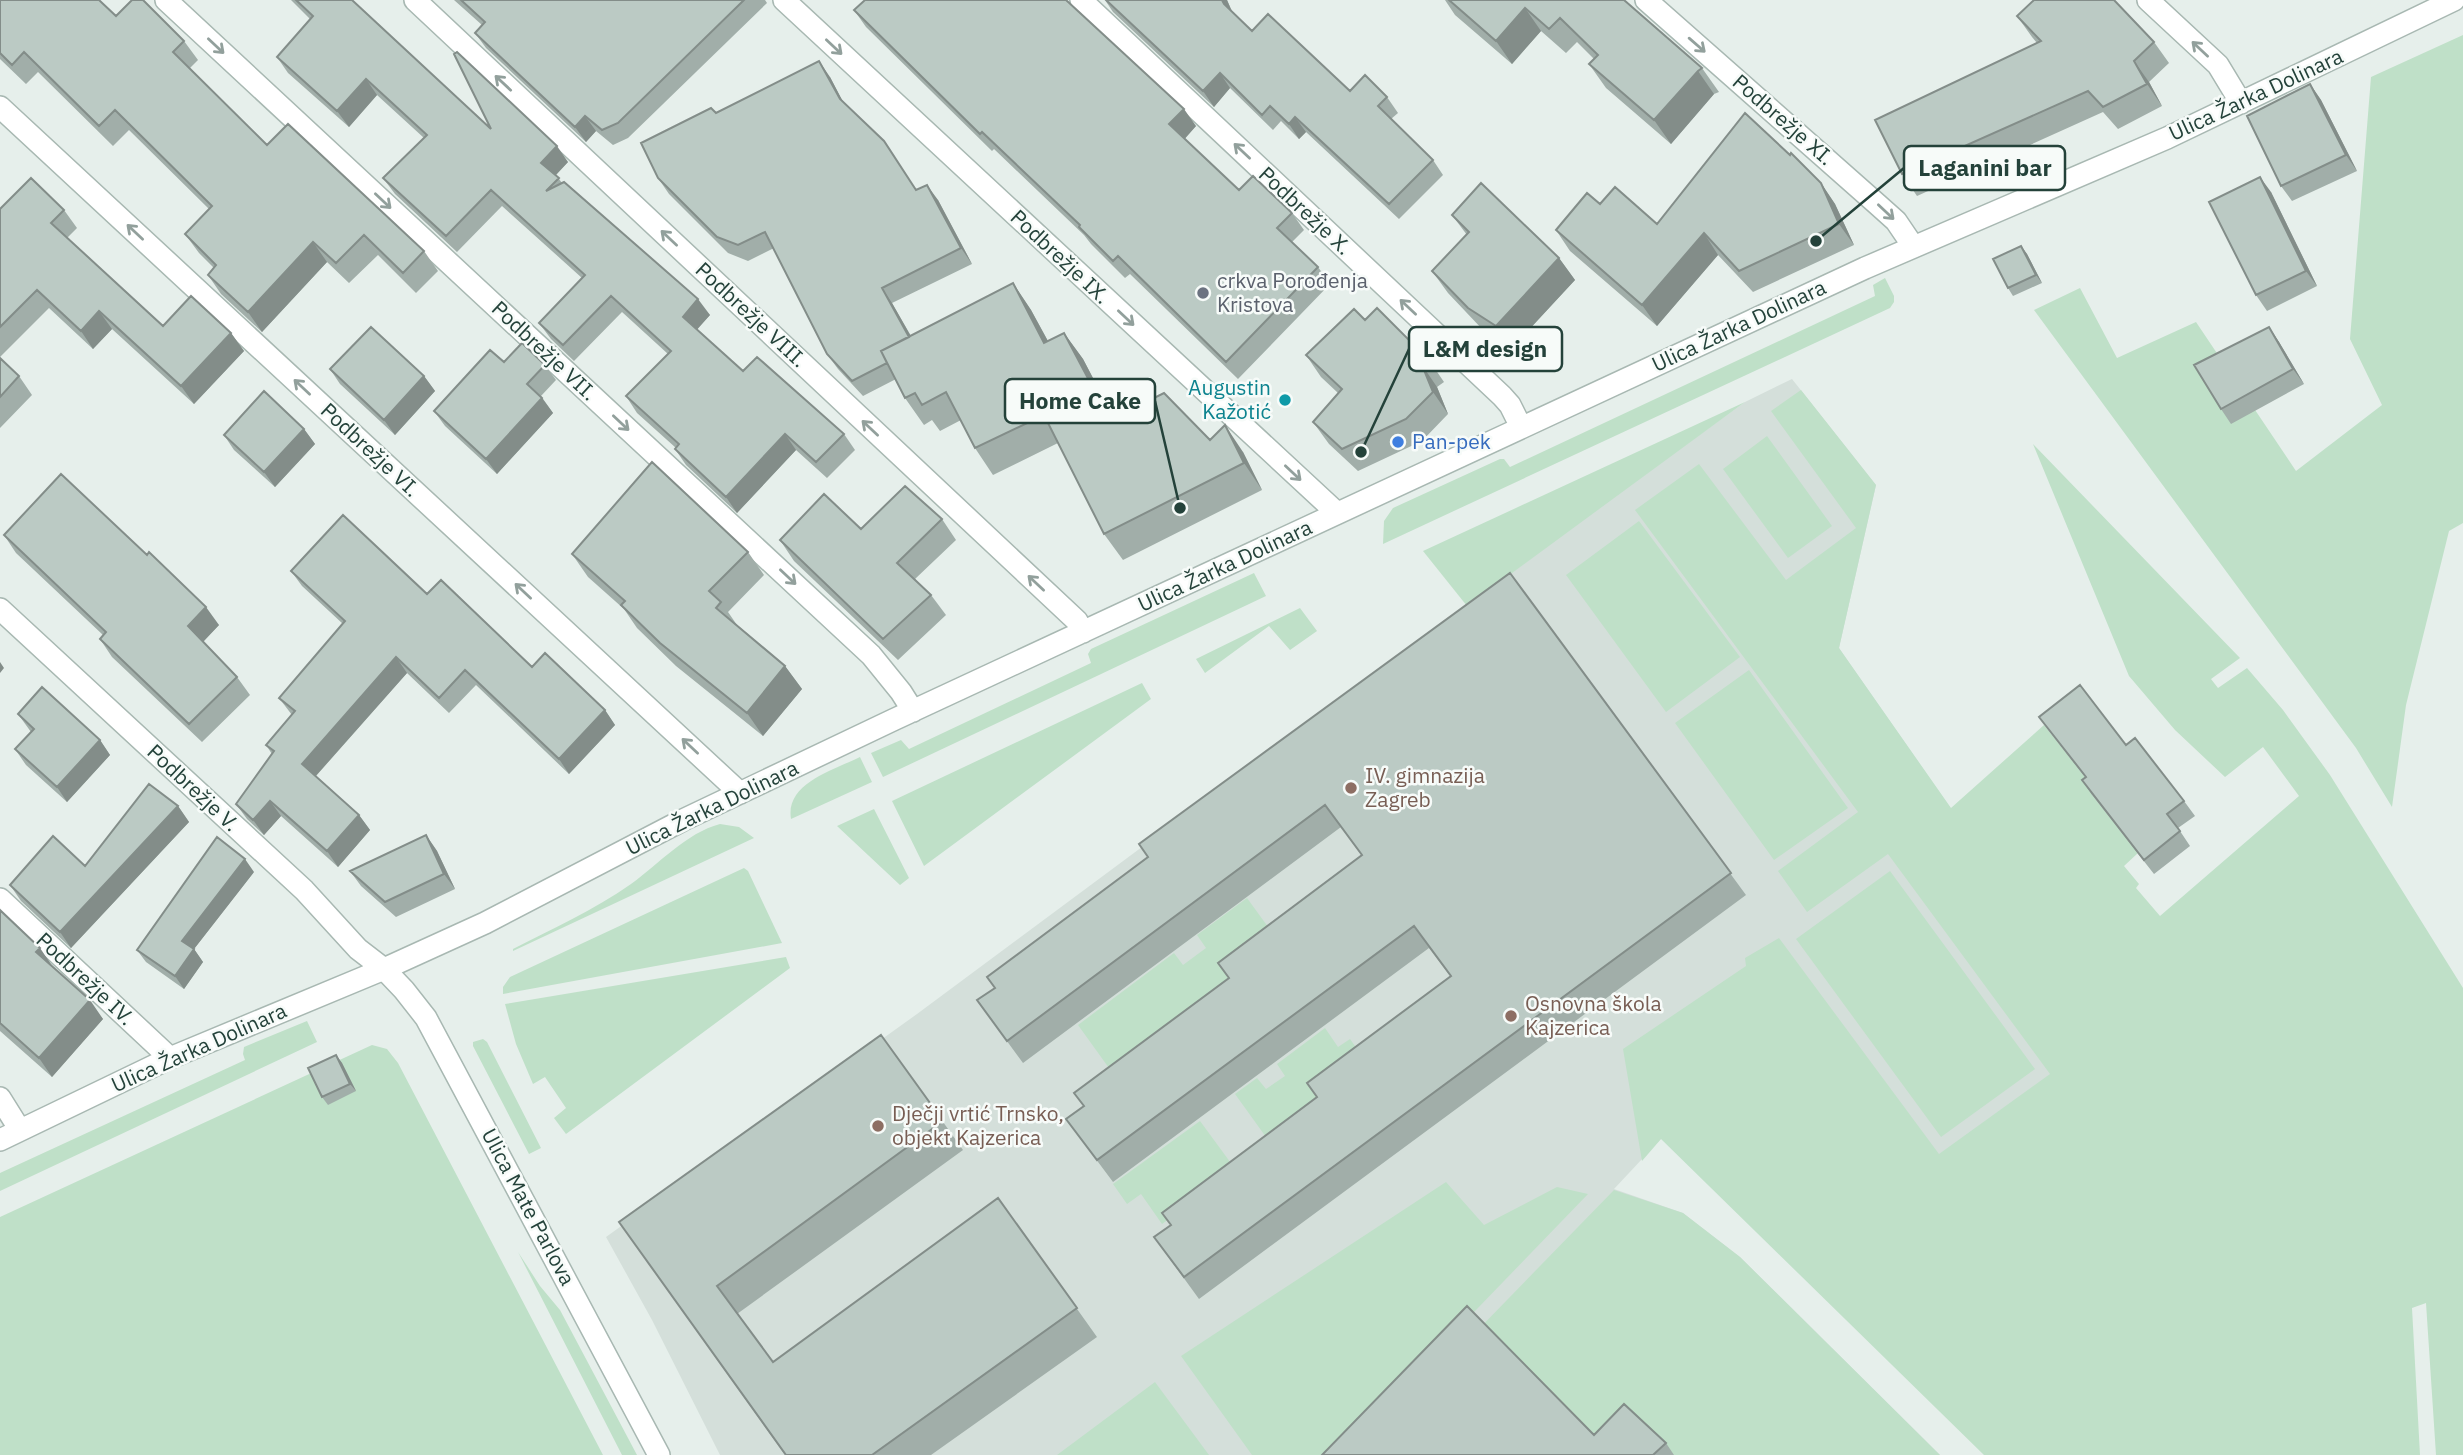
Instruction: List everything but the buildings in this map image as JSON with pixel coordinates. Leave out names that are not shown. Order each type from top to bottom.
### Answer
[{"type":"street","name":"Podbrežje VII.","points":[[166,0],[871,655],[913,711]]},
{"type":"street","name":"Podbrežje VIII.","points":[[415,0],[1077,621],[1083,632]]},
{"type":"street","name":"Podbrežje IX.","points":[[784,0],[1338,513]]},
{"type":"street","name":"Podbrežje X.","points":[[1081,0],[1502,396],[1510,405],[1521,427]]},
{"type":"street","name":"Podbrežje XI.","points":[[1646,0],[1877,204],[1896,222],[1913,247]]},
{"type":"street","points":[[2148,0],[2218,65],[2241,103]]},
{"type":"street","name":"Ulica Žarka Dolinara","points":[[0,1140],[170,1058],[384,969],[485,923],[740,793],[913,711],[1913,247],[2147,147],[2454,0]]},
{"type":"street","name":"Podbrežje VI.","points":[[0,107],[740,793]]},
{"type":"street","name":"Podbrežje V.","points":[[0,609],[304,890],[358,950],[384,969]]},
{"type":"street","name":"Podbrežje IV.","points":[[0,899],[170,1058]]},
{"type":"street","name":"Ulica Mate Parlova","points":[[384,969],[426,1018],[659,1455]]},
{"type":"street","points":[[0,1098],[20,1130]]},
{"type":"shaded area","points":[[1792,379],[1876,485],[1839,648],[1951,809],[2199,1132],[1951,1247],[1746,1048],[1614,1189],[1683,1213],[1740,1257],[1940,1455],[720,1455],[652,1320],[606,1237],[917,1014],[1631,484],[1745,402]]},
{"type":"green space","points":[[2463,35],[2463,523],[2449,531],[2406,705],[2392,807],[2356,748],[2034,310],[2080,288],[2117,358],[2196,322],[2296,471],[2382,405],[2350,339],[2371,77]]},
{"type":"green space","points":[[1885,278],[1894,296],[1890,308],[1383,544],[1384,521],[1393,508],[1500,459],[1504,459],[1510,467],[1875,296],[1873,285]]},
{"type":"green space","points":[[1801,390],[1876,485],[1839,648],[1951,808],[2044,725],[2096,791],[2092,795],[2138,853],[2124,866],[2139,884],[2136,888],[2160,916],[2299,796],[2263,747],[2225,777],[2175,730],[2129,676],[2033,444],[2240,658],[2211,679],[2218,688],[2247,668],[2283,710],[2330,775],[2463,988],[2463,1455],[2436,1455],[2426,1303],[2412,1308],[2420,1455],[1984,1455],[1661,1139],[1642,1161],[1623,1049],[1746,966],[1745,958],[1779,938],[1939,1154],[2050,1074],[1888,854],[1807,912],[1778,871],[1858,812],[1635,510],[1699,464],[1786,580],[1856,528],[1771,411]]},
{"type":"green space","points":[[1745,402],[1467,606],[1423,551]]},
{"type":"green space","points":[[1767,436],[1832,526],[1788,558],[1723,469]]},
{"type":"green space","points":[[1639,521],[1740,657],[1666,712],[1566,575]]},
{"type":"green space","points":[[1254,573],[1266,596],[883,777],[871,753],[901,740],[909,749],[1091,663],[1088,654],[1091,649]]},
{"type":"green space","points":[[1300,608],[1317,631],[1290,650],[1269,626],[1205,673],[1196,659]]},
{"type":"green space","points":[[1749,670],[1848,808],[1774,860],[1675,723]]},
{"type":"green space","points":[[1142,683],[1151,699],[924,866],[892,801]]},
{"type":"green space","points":[[860,757],[872,782],[791,819],[791,807],[803,787],[825,773]]},
{"type":"green space","points":[[874,809],[909,878],[900,885],[837,826]]},
{"type":"green space","points":[[720,824],[739,827],[754,838],[513,951],[617,893],[684,842]]},
{"type":"green space","points":[[744,868],[748,871],[782,943],[503,994],[503,987],[510,977]]},
{"type":"green space","points":[[1890,871],[2035,1069],[1941,1137],[1796,939]]},
{"type":"green space","points":[[1247,898],[1271,931],[1270,953],[1114,1075],[1078,1025],[1174,953],[1183,965],[1206,948],[1197,935]]},
{"type":"green space","points":[[786,957],[790,968],[566,1134],[554,1118],[566,1108],[545,1077],[533,1084],[516,1044],[505,1004]]},
{"type":"green space","points":[[307,1021],[317,1042],[0,1191],[0,1173],[245,1060],[244,1047]]},
{"type":"green space","points":[[1325,1028],[1338,1047],[1350,1039],[1370,1067],[1271,1144],[1235,1094],[1257,1078],[1266,1089],[1285,1076],[1277,1064]]},
{"type":"green space","points":[[483,1039],[487,1042],[541,1148],[529,1154],[473,1046],[473,1042]]},
{"type":"green space","points":[[372,1045],[387,1049],[398,1063],[603,1455],[0,1455],[0,1217]]},
{"type":"green space","points":[[1200,1121],[1236,1170],[1162,1224],[1141,1194],[1127,1204],[1113,1184]]},
{"type":"green space","points":[[1446,1182],[1484,1225],[1557,1187],[1588,1194],[1336,1455],[1252,1455],[1181,1356]]},
{"type":"green space","points":[[1614,1190],[1683,1213],[1740,1257],[1940,1455],[1356,1455]]},
{"type":"green space","points":[[518,1252],[540,1286],[560,1310],[637,1455],[622,1455]]},
{"type":"green space","points":[[1155,1382],[1209,1455],[1057,1455]]},
{"type":"place","name":"Laganini bar","points":[[1816,241]]},
{"type":"place","name":"crkva Porođenja Kristova","points":[[1203,293]]},
{"type":"place","name":"Augustin Kažotić","points":[[1285,400]]},
{"type":"place","name":"Pan-pek","points":[[1398,442]]},
{"type":"place","name":"L&M design","points":[[1361,452]]},
{"type":"place","name":"Home Cake","points":[[1180,508]]},
{"type":"place","name":"IV. gimnazija Zagreb","points":[[1351,788]]},
{"type":"place","name":"Osnovna škola Kajzerica","points":[[1511,1016]]},
{"type":"place","name":"Dječji vrtić Trnsko, objekt Kajzerica","points":[[878,1126]]}]
